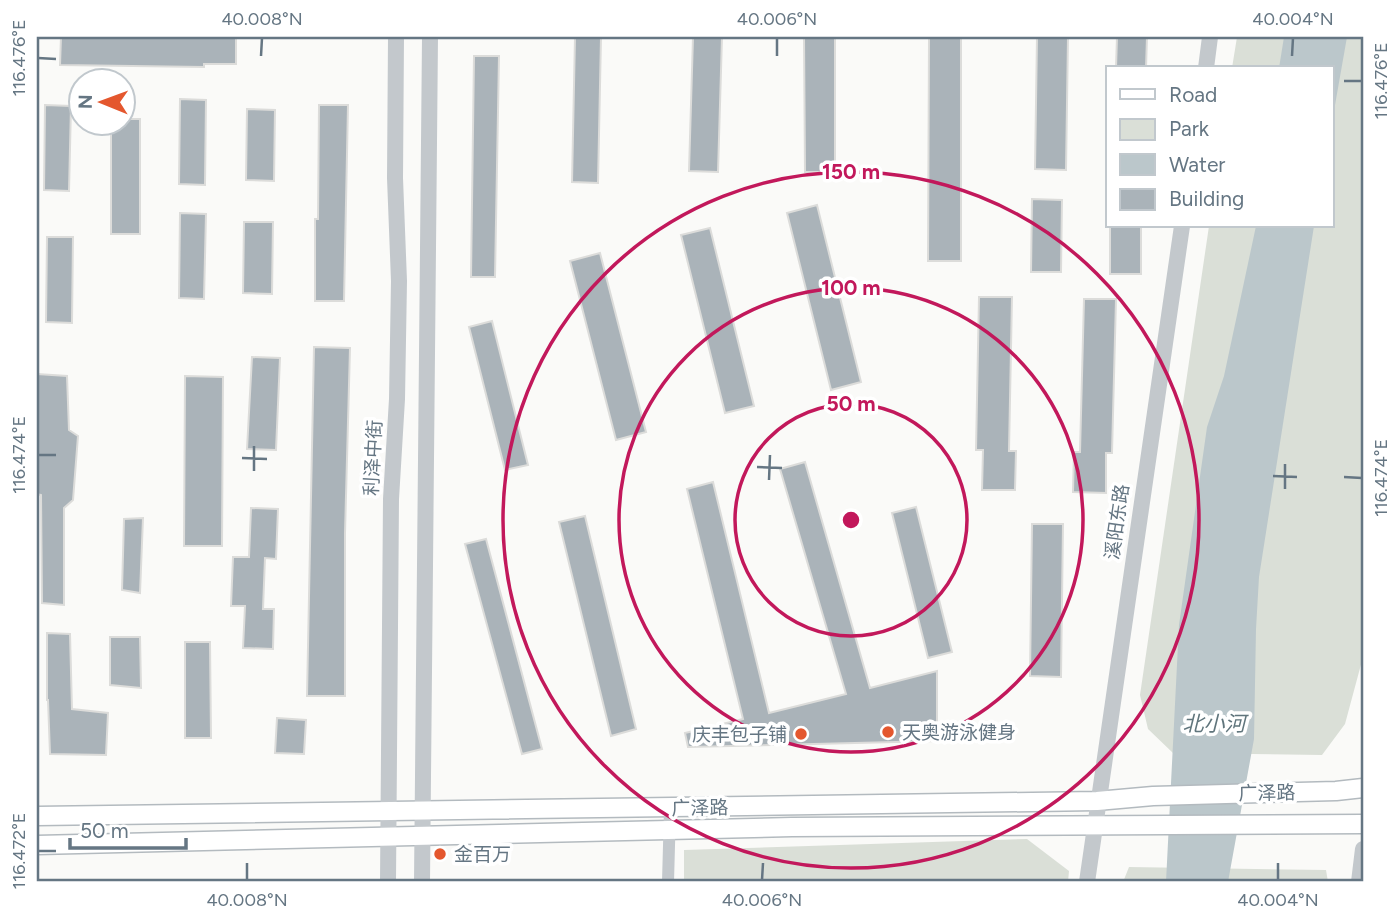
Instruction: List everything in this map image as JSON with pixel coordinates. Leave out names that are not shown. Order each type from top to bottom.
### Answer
[{"type":"main road","name":"广泽路","points":[[37,816],[1097,801],[1153,796],[1336,792],[1363,788]]},
{"type":"main road","name":"广泽路","points":[[37,845],[670,829],[1363,824]]},
{"type":"street","name":"利泽中街","points":[[388,882],[391,499],[397,400],[399,281],[395,178],[396,37]]},
{"type":"street","points":[[422,882],[430,37]]},
{"type":"street","points":[[1206,66],[1210,37]]},
{"type":"street","name":"溪阳东路","points":[[1087,882],[1182,228]]},
{"type":"street","points":[[668,882],[670,808]]},
{"type":"street","points":[[1359,882],[1363,849]]},
{"type":"green space","points":[[1237,37],[1363,37],[1363,657],[1345,724],[1322,755],[1173,753],[1148,729],[1140,695],[1209,228],[1334,228],[1334,66],[1232,66]]},
{"type":"green space","points":[[1027,839],[1069,871],[1068,882],[684,882],[684,850]]},
{"type":"green space","points":[[1129,867],[1326,870],[1328,882],[1123,882]]},
{"type":"water","points":[[1284,37],[1347,37],[1334,111],[1334,66],[1279,66]]},
{"type":"water","name":"北小河","points":[[1256,228],[1314,228],[1259,577],[1254,739],[1228,882],[1166,882],[1179,625],[1207,427],[1224,376]]},
{"type":"building","points":[[61,37],[236,37],[236,64],[204,64],[204,67],[60,65]]},
{"type":"building","points":[[575,37],[601,37],[598,183],[572,182]]},
{"type":"building","points":[[693,37],[722,37],[718,172],[689,171]]},
{"type":"building","points":[[804,37],[835,37],[835,172],[805,172]]},
{"type":"building","points":[[929,37],[961,37],[961,261],[928,261]]},
{"type":"building","points":[[1037,37],[1068,37],[1066,170],[1035,169]]},
{"type":"building","points":[[1117,37],[1147,37],[1146,66],[1116,66]]},
{"type":"building","points":[[474,56],[499,56],[495,277],[471,277]]},
{"type":"building","points":[[180,99],[206,100],[205,185],[179,184]]},
{"type":"building","points":[[45,105],[66,106],[66,136],[70,136],[69,191],[44,190]]},
{"type":"building","points":[[319,105],[348,105],[344,301],[315,301]]},
{"type":"building","points":[[247,109],[275,110],[274,181],[246,180]]},
{"type":"building","points":[[136,119],[140,119],[140,234],[111,234],[111,136],[136,136]]},
{"type":"building","points":[[1032,199],[1062,200],[1061,272],[1031,272]]},
{"type":"building","points":[[817,205],[861,382],[831,390],[787,213]]},
{"type":"building","points":[[180,213],[206,214],[204,299],[179,298]]},
{"type":"building","points":[[244,222],[273,222],[272,294],[243,293]]},
{"type":"building","points":[[710,228],[754,406],[725,413],[681,235]]},
{"type":"building","points":[[1110,228],[1141,228],[1141,274],[1110,274]]},
{"type":"building","points":[[47,237],[73,237],[72,323],[46,322]]},
{"type":"building","points":[[600,253],[646,432],[616,440],[570,261]]},
{"type":"building","points":[[979,297],[1012,297],[1009,451],[1016,451],[1015,490],[982,490],[983,450],[976,450]]},
{"type":"building","points":[[1084,299],[1116,299],[1112,453],[1106,453],[1106,493],[1073,492],[1074,452],[1080,452]]},
{"type":"building","points":[[492,321],[528,465],[505,470],[469,327]]},
{"type":"building","points":[[314,347],[350,348],[345,533],[345,696],[307,696]]},
{"type":"building","points":[[252,357],[280,358],[276,450],[247,449]]},
{"type":"building","points":[[37,374],[67,376],[69,430],[78,436],[73,500],[64,508],[64,605],[42,603],[41,495],[37,494]]},
{"type":"building","points":[[185,376],[223,377],[222,546],[184,546]]},
{"type":"building","points":[[805,462],[870,688],[937,671],[937,741],[688,747],[685,733],[743,719],[687,489],[713,482],[769,713],[846,694],[780,469]]},
{"type":"building","points":[[916,507],[952,652],[928,658],[892,513]]},
{"type":"building","points":[[251,508],[278,509],[276,559],[265,558],[263,609],[274,609],[273,649],[243,648],[245,606],[231,606],[233,557],[249,557]]},
{"type":"building","points":[[585,516],[636,729],[611,736],[559,522]]},
{"type":"building","points":[[143,518],[140,593],[122,590],[124,519]]},
{"type":"building","points":[[1032,524],[1063,524],[1061,677],[1030,676]]},
{"type":"building","points":[[486,539],[542,749],[522,754],[465,544]]},
{"type":"building","points":[[47,633],[70,634],[72,709],[108,713],[106,755],[50,754]]},
{"type":"building","points":[[110,637],[140,637],[141,688],[110,685]]},
{"type":"building","points":[[185,642],[210,642],[211,738],[185,738]]},
{"type":"building","points":[[277,718],[306,720],[304,754],[275,753]]},
{"type":"place","name":"天奥游泳健身","points":[[888,732]]},
{"type":"place","name":"庆丰包子铺","points":[[801,734]]},
{"type":"place","name":"金百万","points":[[440,854]]}]
